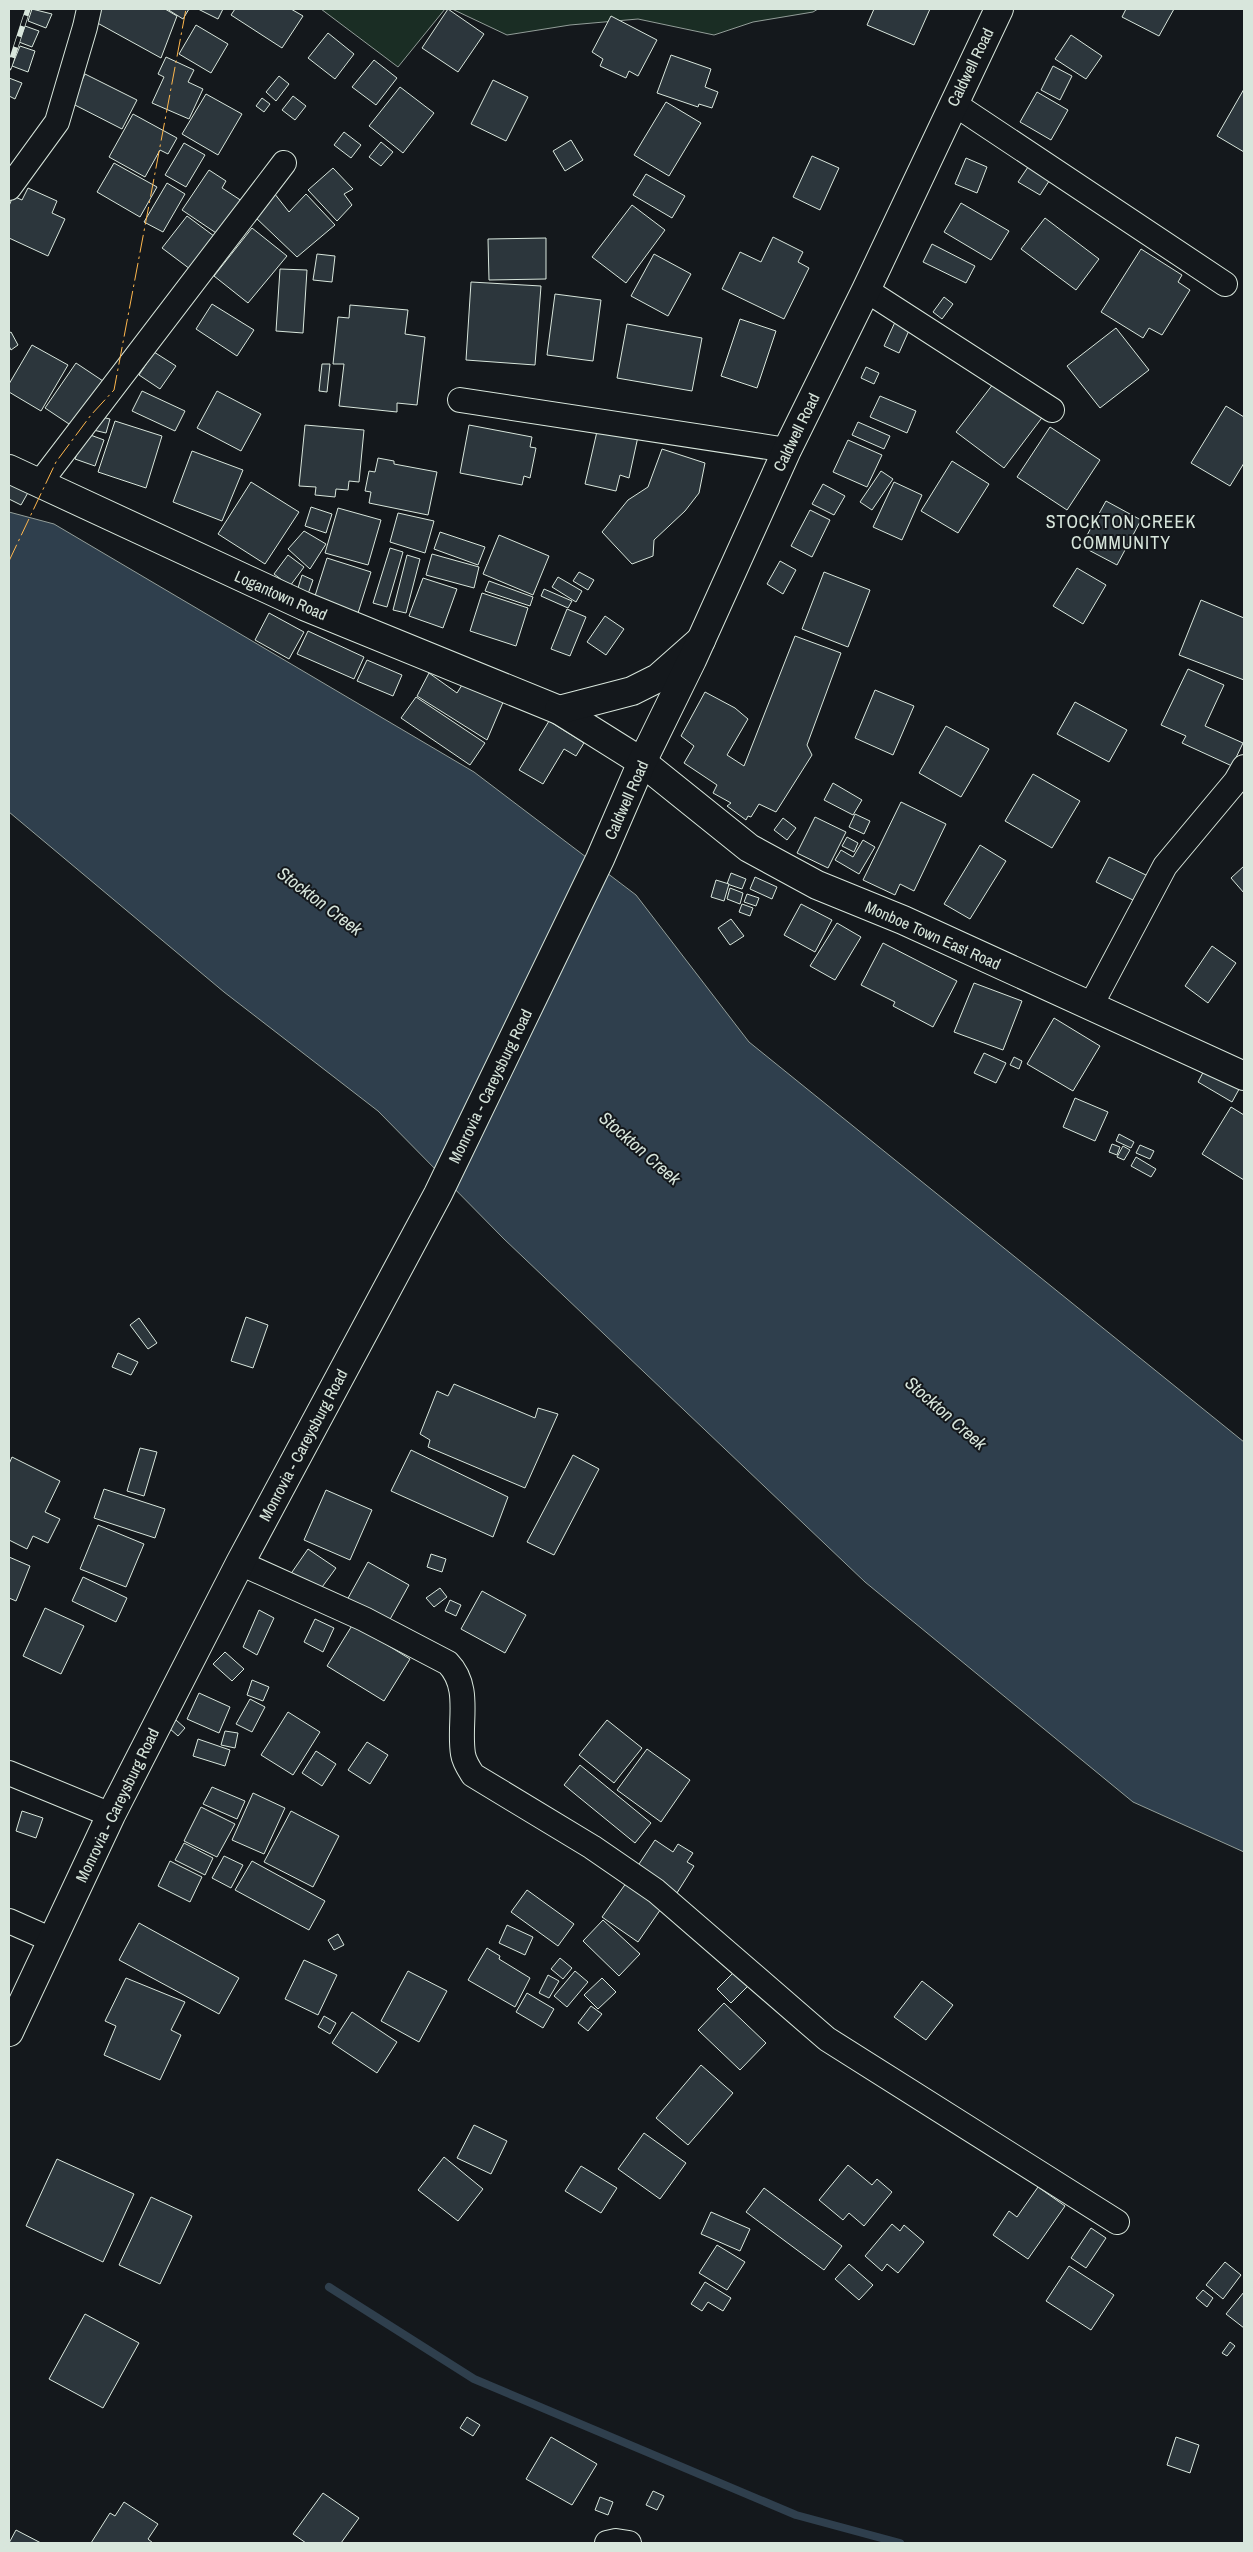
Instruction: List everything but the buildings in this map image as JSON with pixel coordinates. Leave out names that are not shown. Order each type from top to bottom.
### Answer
[{"type":"main road","name":"Caldwell Road","points":[[600,859],[642,762],[701,640],[787,450],[866,290],[999,9]]},
{"type":"main road","name":"Logantown Road","points":[[9,469],[304,606],[559,710],[642,762]]},
{"type":"main road","points":[[559,710],[632,691],[658,678],[701,640]]},
{"type":"main road","name":"Monboe Town East Road","points":[[642,762],[749,848],[817,885],[903,920],[1244,1076]]},
{"type":"main road","name":"Monrovia - Careysburg Road","points":[[9,2032],[111,1815],[240,1563],[438,1194],[600,859]]},
{"type":"street","points":[[9,188],[57,122],[89,9]]},
{"type":"street","points":[[953,103],[1225,284]]},
{"type":"street","points":[[39,484],[284,163]]},
{"type":"street","points":[[866,290],[1052,410]]},
{"type":"street","points":[[460,400],[787,450]]},
{"type":"street","points":[[1090,1007],[1165,866],[1236,781],[1244,767]]},
{"type":"street","points":[[240,1563],[364,1620],[448,1663],[457,1673],[462,1687],[463,1755],[473,1775],[592,1847],[656,1891],[827,2039],[978,2137],[1117,2222]]},
{"type":"street","points":[[9,1773],[111,1815]]},
{"type":"street","points":[[9,1922],[52,1940]]},
{"type":"street","points":[[607,2543],[616,2541],[629,2543]]},
{"type":"green space","points":[[321,9],[445,9],[398,67]]},
{"type":"green space","points":[[452,9],[818,9],[813,12],[753,22],[714,35],[638,19],[570,25],[507,35]]},
{"type":"water","name":"Stockton Creek","points":[[9,512],[54,524],[474,772],[636,895],[749,1042],[1244,1442],[1244,1852],[1133,1802],[865,1582],[504,1239],[378,1111],[224,992],[9,812]]},
{"type":"waterway","points":[[329,2287],[474,2379],[796,2515],[900,2543]]},
{"type":"railway","points":[[9,68],[28,9]]},
{"type":"power","points":[[9,561],[56,462],[91,415],[114,390],[186,9]]},
{"type":"district","name":"STOCKTON CREEK COMMUNITY","points":[[1121,531]]}]
